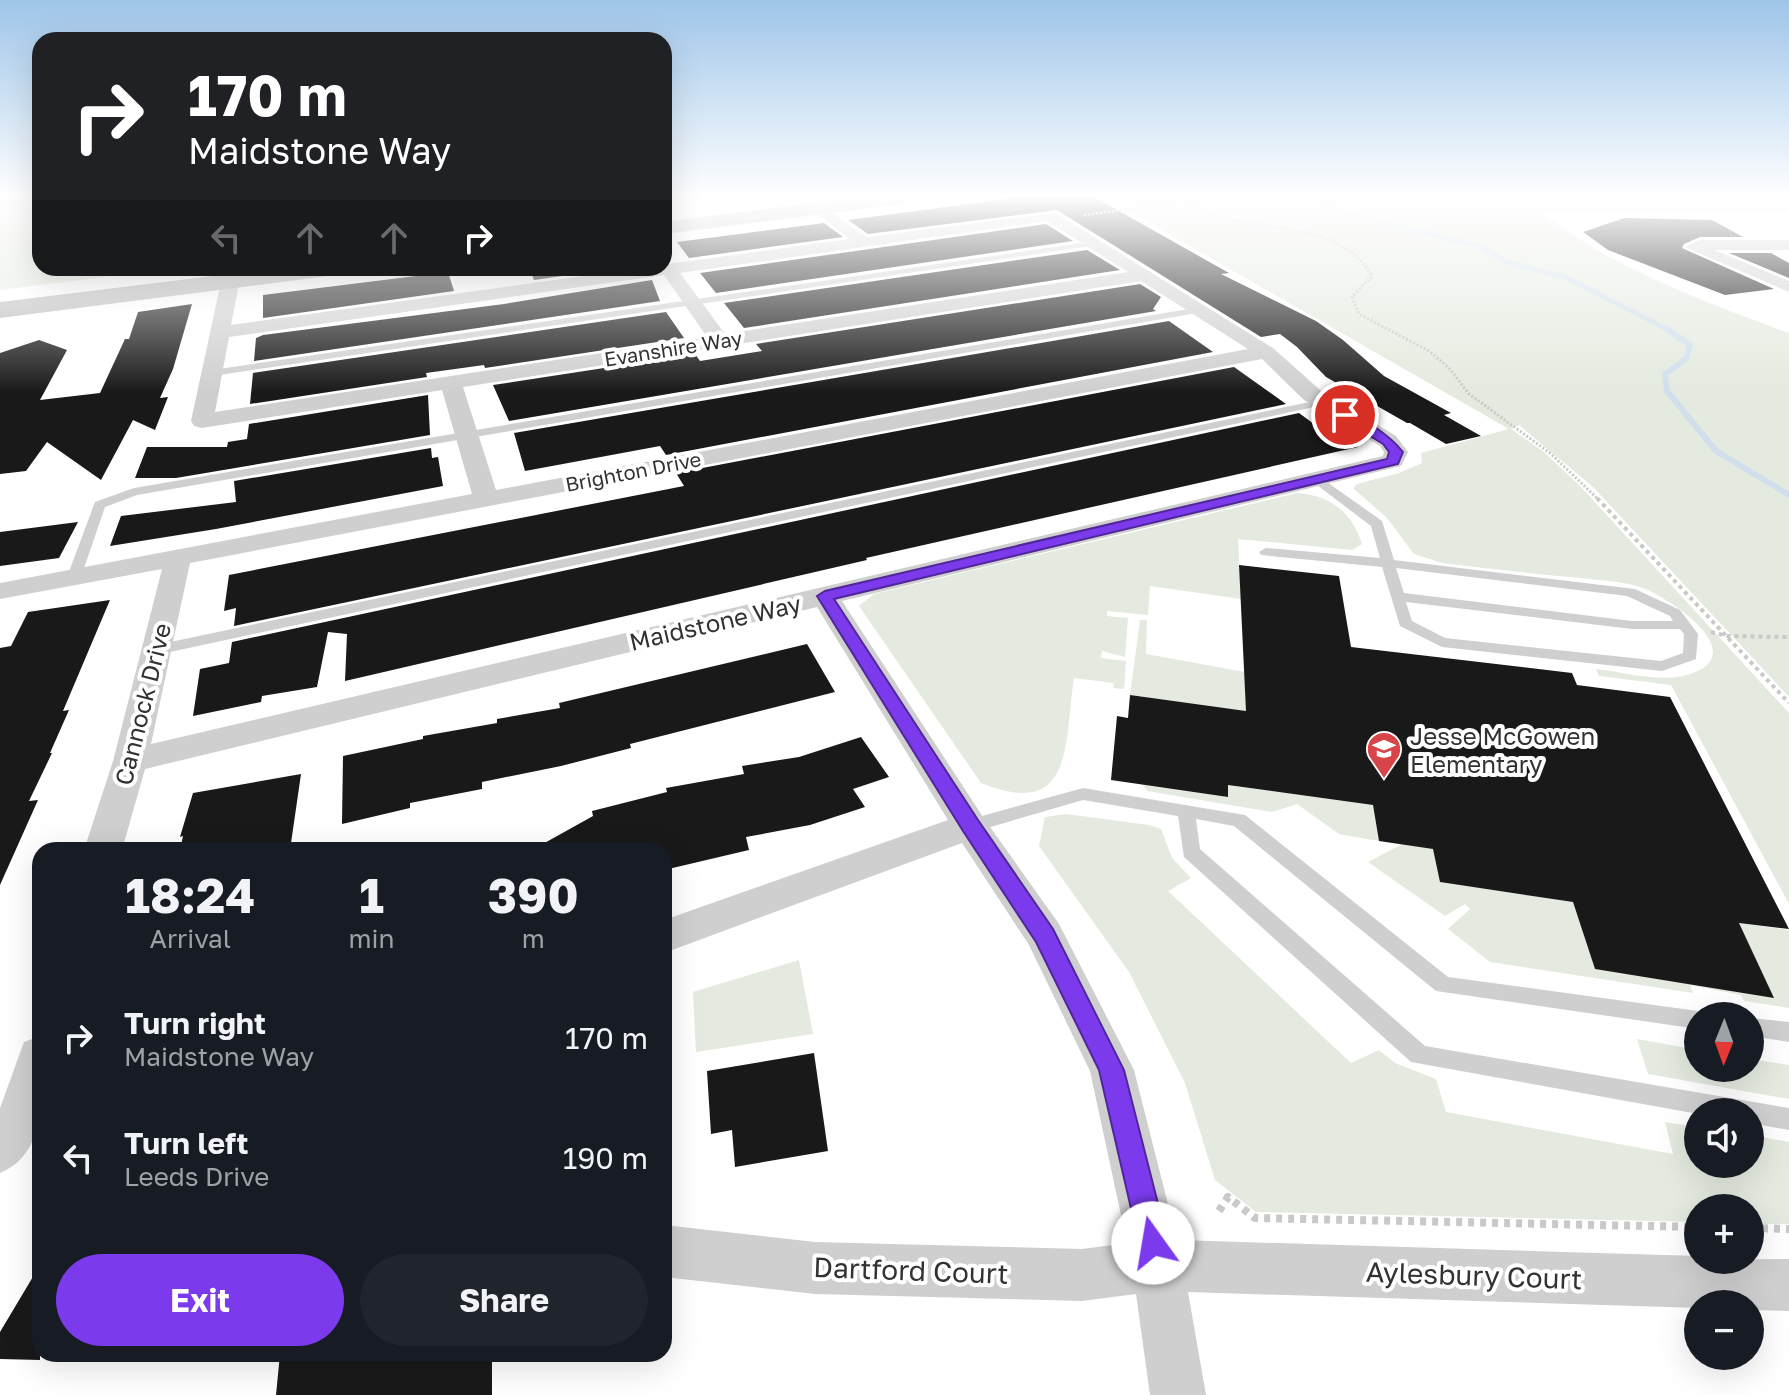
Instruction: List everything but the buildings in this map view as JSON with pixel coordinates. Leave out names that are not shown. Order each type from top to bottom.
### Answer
[{"type":"street","points":[[672,268],[707,263]]},
{"type":"street","points":[[1126,263],[1266,352],[1324,402]]},
{"type":"street","points":[[1732,263],[1789,287]]},
{"type":"street","points":[[672,274],[720,341]]},
{"type":"street","name":"Evanshire Way","points":[[212,373],[202,421],[1145,275]]},
{"type":"street","points":[[0,310],[219,276]]},
{"type":"street","points":[[212,373],[232,276]]},
{"type":"street","points":[[220,332],[618,276]]},
{"type":"street","name":"Brighton Drive","points":[[0,591],[1266,352]]},
{"type":"street","points":[[451,383],[486,499]]},
{"type":"street","name":"Maidstone Way","points":[[130,761],[1393,461],[1396,452],[1388,441],[1324,402]]},
{"type":"street","name":"Cannock Drive","points":[[105,842],[130,761],[178,558]]},
{"type":"street","points":[[825,596],[970,826],[1045,936],[1112,1070],[1158,1265],[1178,1395]]},
{"type":"street","points":[[672,934],[970,826]]},
{"type":"street","points":[[10,1133],[32,1077]]},
{"type":"street","name":"Dartford Court","points":[[672,1252],[815,1268],[1082,1275],[1158,1265]]},
{"type":"street","name":"Aylesbury Court","points":[[1158,1265],[1789,1285]]},
{"type":"lane","points":[[212,373],[958,263]]},
{"type":"lane","points":[[74,577],[99,505],[134,492],[1200,310]]},
{"type":"lane","points":[[156,650],[1324,402]]},
{"type":"lane","points":[[1266,552],[1388,563],[1630,592],[1675,613],[1691,634],[1691,656],[1662,666],[1442,642],[1405,623],[1398,597],[1388,563],[1377,524],[1317,479]]},
{"type":"lane","points":[[1398,597],[1632,625],[1685,625]]},
{"type":"lane","points":[[970,826],[1083,794],[1239,820],[1443,985],[1684,1018]]},
{"type":"lane","points":[[1186,811],[1191,852],[1419,1055],[1684,1101]]},
{"type":"lane","points":[[1764,1029],[1789,1032]]},
{"type":"lane","points":[[1764,1115],[1789,1119]]},
{"type":"path","points":[[1368,263],[1372,276],[1352,297],[1359,314],[1429,351],[1449,368],[1469,394],[1550,453],[1589,489],[1789,703]]},
{"type":"path","points":[[1727,636],[1789,637]]},
{"type":"path","points":[[1219,1211],[1228,1197],[1255,1218],[1684,1227]]},
{"type":"path","points":[[1764,1228],[1789,1229]]},
{"type":"shaded area","points":[[0,263],[32,263],[32,276],[113,276],[0,290]]},
{"type":"shaded area","points":[[1220,263],[1621,263],[1692,296],[1789,333],[1789,697],[1593,487],[1519,425],[1511,429],[1544,452],[1580,486],[1789,713],[1789,904],[1671,685],[1599,676],[1596,669],[1654,677],[1687,675],[1706,666],[1713,655],[1710,642],[1701,628],[1671,603],[1634,585],[1442,563],[1414,554],[1387,518],[1353,488],[1422,463],[1421,453],[1509,429]]},
{"type":"shaded area","points":[[1297,493],[1320,497],[1338,507],[1352,523],[1362,544],[1352,550],[1238,539],[1241,599],[1150,586],[1148,615],[1107,611],[1107,616],[1128,618],[1125,657],[1102,651],[1101,658],[1126,661],[1124,689],[1113,688],[1114,683],[1074,678],[1065,749],[1059,769],[1049,783],[1034,792],[1012,792],[981,783],[859,606],[874,594]]},
{"type":"shaded area","points":[[1140,620],[1147,620],[1146,654],[1245,672],[1246,711],[1130,695]]},
{"type":"shaded area","points":[[1143,785],[1228,797],[1228,785],[1373,805],[1379,841],[1339,834],[1297,804],[1272,812],[1147,791]]},
{"type":"shaded area","points":[[1066,814],[1161,829],[1172,858],[1191,878],[1168,891],[1351,1063],[1379,1050],[1395,1063],[1436,1079],[1446,1112],[1673,1154],[1665,1122],[1684,1125],[1684,1178],[1764,1178],[1764,1138],[1789,1142],[1789,1224],[1764,1224],[1764,1194],[1684,1194],[1684,1222],[1256,1212],[1215,1180],[1185,1083],[1129,972],[1039,846],[1045,817]]},
{"type":"shaded area","points":[[1402,844],[1433,849],[1441,882],[1573,902],[1595,969],[1773,997],[1739,923],[1789,930],[1789,1008],[1744,1001],[1741,995],[1690,985],[1693,993],[1490,962],[1448,929],[1470,909],[1465,904],[1445,916],[1368,862]]},
{"type":"shaded area","points":[[799,960],[813,1034],[696,1052],[693,992]]},
{"type":"shaded area","points":[[1637,1039],[1684,1047],[1684,1080],[1648,1074]]},
{"type":"shaded area","points":[[1764,1061],[1789,1065],[1789,1099],[1693,1082],[1764,1082]]},
{"type":"waterway","points":[[1509,263],[1565,277],[1667,329]]},
{"type":"waterway","points":[[1667,329],[1690,345],[1686,359],[1665,374],[1667,391],[1716,451],[1789,495]]},
{"type":"place","name":"Jesse McGowen Elementary","points":[[1384,780]]},
{"type":"route","points":[[1153,1243],[1112,1070],[1045,936],[970,826],[825,596],[1393,461],[1396,452],[1388,441],[1345,415]]}]
